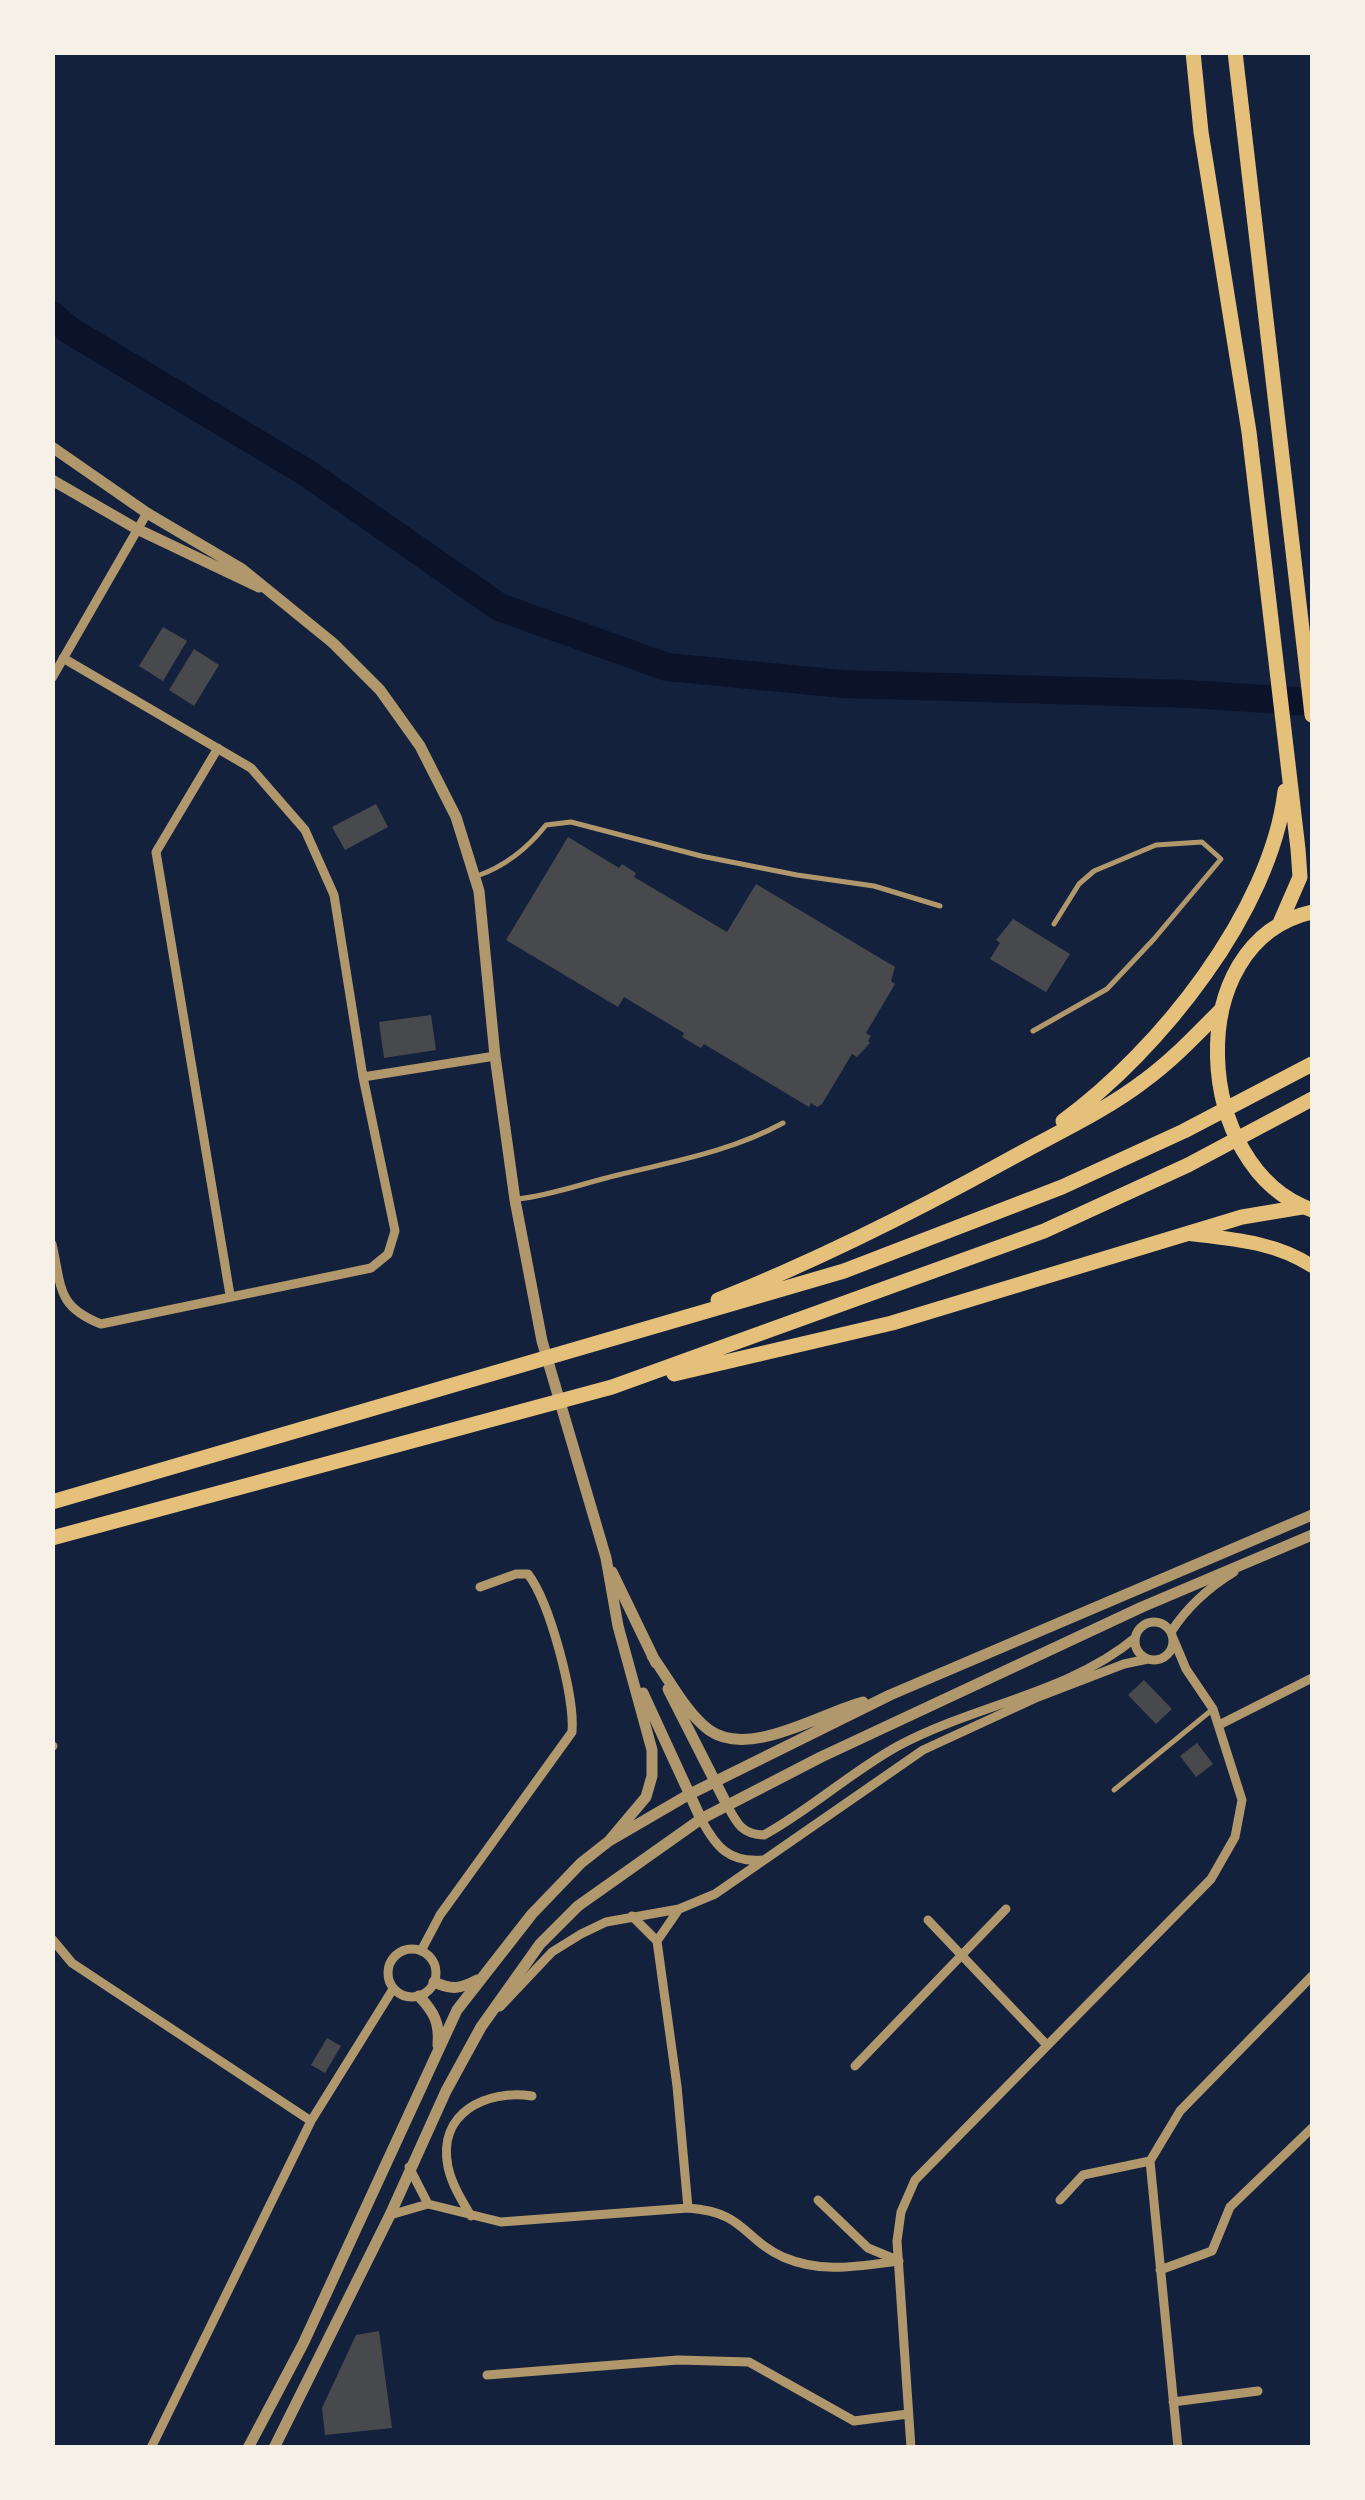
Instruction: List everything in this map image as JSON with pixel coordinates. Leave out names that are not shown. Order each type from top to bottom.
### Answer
[{"type":"main road","points":[[1193,52],[1201,132],[1246,414],[1300,877],[1280,923],[1250,953],[1227,994],[1216,1034],[1218,1078],[1239,1144],[1266,1177],[1307,1208]]},
{"type":"main road","points":[[1235,52],[1312,715]]},
{"type":"main road","points":[[1020,1152],[1105,1088],[1177,1014],[1257,888],[1272,852],[1288,767]]},
{"type":"main road","points":[[1280,923],[1312,912]]},
{"type":"main road","points":[[622,1338],[796,1269],[910,1215],[1097,1112],[1143,1082],[1222,1008]]},
{"type":"main road","points":[[52,1502],[844,1271],[1062,1187],[1184,1131],[1312,1064]]},
{"type":"main road","points":[[612,1387],[1044,1232],[1188,1166],[1312,1099]]},
{"type":"main road","points":[[52,1538],[612,1387],[892,1323],[1262,1212],[1307,1208]]},
{"type":"main road","points":[[1189,1234],[1254,1241],[1312,1266]]},
{"type":"street","points":[[52,447],[147,513],[242,569],[333,642],[380,690],[442,783],[476,876],[515,1200],[542,1341],[606,1558],[618,1626],[652,1750],[652,1776],[646,1797],[608,1841]]},
{"type":"street","points":[[52,480],[136,529],[238,580],[263,588]]},
{"type":"street","points":[[52,678],[147,513]]},
{"type":"street","points":[[52,1244],[65,1300],[78,1315],[102,1324],[371,1268],[388,1254],[395,1232],[334,895],[305,830],[251,768],[63,658]]},
{"type":"street","points":[[218,748],[156,852],[230,1296]]},
{"type":"street","points":[[364,1077],[495,1056]]},
{"type":"street","points":[[248,2448],[303,2344],[457,2010],[532,1914],[581,1863],[608,1841],[688,1795],[890,1695],[1312,1515]]},
{"type":"street","points":[[274,2448],[481,2027],[540,1944],[578,1906],[700,1819],[914,1710],[1312,1535]]},
{"type":"street","points":[[606,1558],[727,1806],[739,1827],[749,1834],[764,1835],[900,1745],[1114,1655],[1135,1638],[1141,1627],[1152,1622],[1163,1624],[1172,1635],[1186,1669],[1213,1708],[1219,1724],[1242,1800],[1235,1837],[1211,1879],[915,2180],[901,2212],[897,2242],[912,2448]]},
{"type":"street","points":[[481,2027],[552,1952],[606,1922],[678,1908],[714,1894],[924,1750],[1038,1697],[1124,1664],[1168,1654],[1182,1615],[1205,1593],[1250,1562]]},
{"type":"street","points":[[421,1951],[440,1915],[572,1732],[574,1714],[540,1589],[528,1574],[516,1574],[480,1587]]},
{"type":"street","points":[[1135,1638],[1139,1652],[1186,1669]]},
{"type":"street","points":[[652,1656],[709,1730],[741,1741],[890,1695]]},
{"type":"street","points":[[631,1666],[688,1795],[713,1841],[728,1856],[767,1860]]},
{"type":"street","points":[[1219,1724],[1312,1678]]},
{"type":"street","points":[[656,1941],[678,1908]]},
{"type":"street","points":[[856,2066],[1006,1909]]},
{"type":"street","points":[[632,1916],[656,1941],[677,2086],[688,2208]]},
{"type":"street","points":[[928,1920],[1046,2044]]},
{"type":"street","points":[[52,1939],[72,1962],[311,2122]]},
{"type":"street","points":[[404,1950],[421,1951],[435,1967],[434,1982],[411,1998],[393,1989],[388,1974],[392,1959],[404,1950]]},
{"type":"street","points":[[1178,2448],[1150,2161],[1180,2111],[1312,1976]]},
{"type":"street","points":[[434,1982],[460,1989],[481,1978]]},
{"type":"street","points":[[151,2448],[311,2122],[393,1989]]},
{"type":"street","points":[[419,1996],[432,2010],[439,2027],[437,2054]]},
{"type":"street","points":[[471,2216],[458,2196],[447,2164],[450,2134],[468,2108],[486,2098],[504,2093],[532,2096]]},
{"type":"street","points":[[1160,2270],[1212,2251],[1230,2207],[1312,2128]]},
{"type":"street","points":[[1060,2200],[1083,2175],[1150,2161]]},
{"type":"street","points":[[409,2168],[428,2204]]},
{"type":"street","points":[[818,2200],[868,2248],[899,2262]]},
{"type":"street","points":[[390,2214],[428,2204],[501,2222],[688,2208],[715,2210],[738,2222],[781,2256],[822,2270],[899,2262]]},
{"type":"street","points":[[487,2375],[678,2360],[749,2362],[854,2421],[908,2414]]},
{"type":"street","points":[[1174,2402],[1258,2391]]},
{"type":"lane","points":[[476,876],[499,868],[532,843],[546,826],[571,822],[701,856],[797,876],[874,886],[940,906]]},
{"type":"lane","points":[[1033,1031],[1107,989],[1221,858],[1202,842],[1156,846],[1138,852],[1084,878],[1054,924]]},
{"type":"lane","points":[[515,1200],[556,1194],[724,1149],[784,1123]]},
{"type":"lane","points":[[1114,1790],[1213,1708]]},
{"type":"building","points":[[163,627],[187,641],[163,681],[139,666]]},
{"type":"building","points":[[194,649],[219,665],[194,706],[169,690]]},
{"type":"building","points":[[376,804],[388,827],[345,850],[332,827]]},
{"type":"building","points":[[568,837],[619,868],[622,864],[636,873],[634,877],[727,932],[756,884],[895,967],[891,981],[895,984],[866,1033],[871,1036],[870,1043],[857,1057],[852,1054],[822,1104],[817,1107],[811,1103],[809,1107],[704,1044],[701,1048],[682,1037],[684,1033],[624,997],[618,1007],[506,940]]},
{"type":"building","points":[[1013,919],[1070,954],[1046,992],[990,959],[1000,943],[996,940]]},
{"type":"building","points":[[431,1015],[436,1050],[384,1058],[379,1022]]},
{"type":"building","points":[[1144,1680],[1172,1709],[1156,1724],[1128,1695]]},
{"type":"building","points":[[1197,1743],[1213,1764],[1196,1777],[1180,1756]]},
{"type":"building","points":[[327,2038],[341,2046],[325,2073],[311,2065]]},
{"type":"building","points":[[379,2331],[392,2428],[325,2435],[322,2408],[356,2335]]},
{"type":"waterway","points":[[52,315],[69,330],[307,473],[499,607],[667,667],[843,684],[1189,694],[1312,702]]}]
